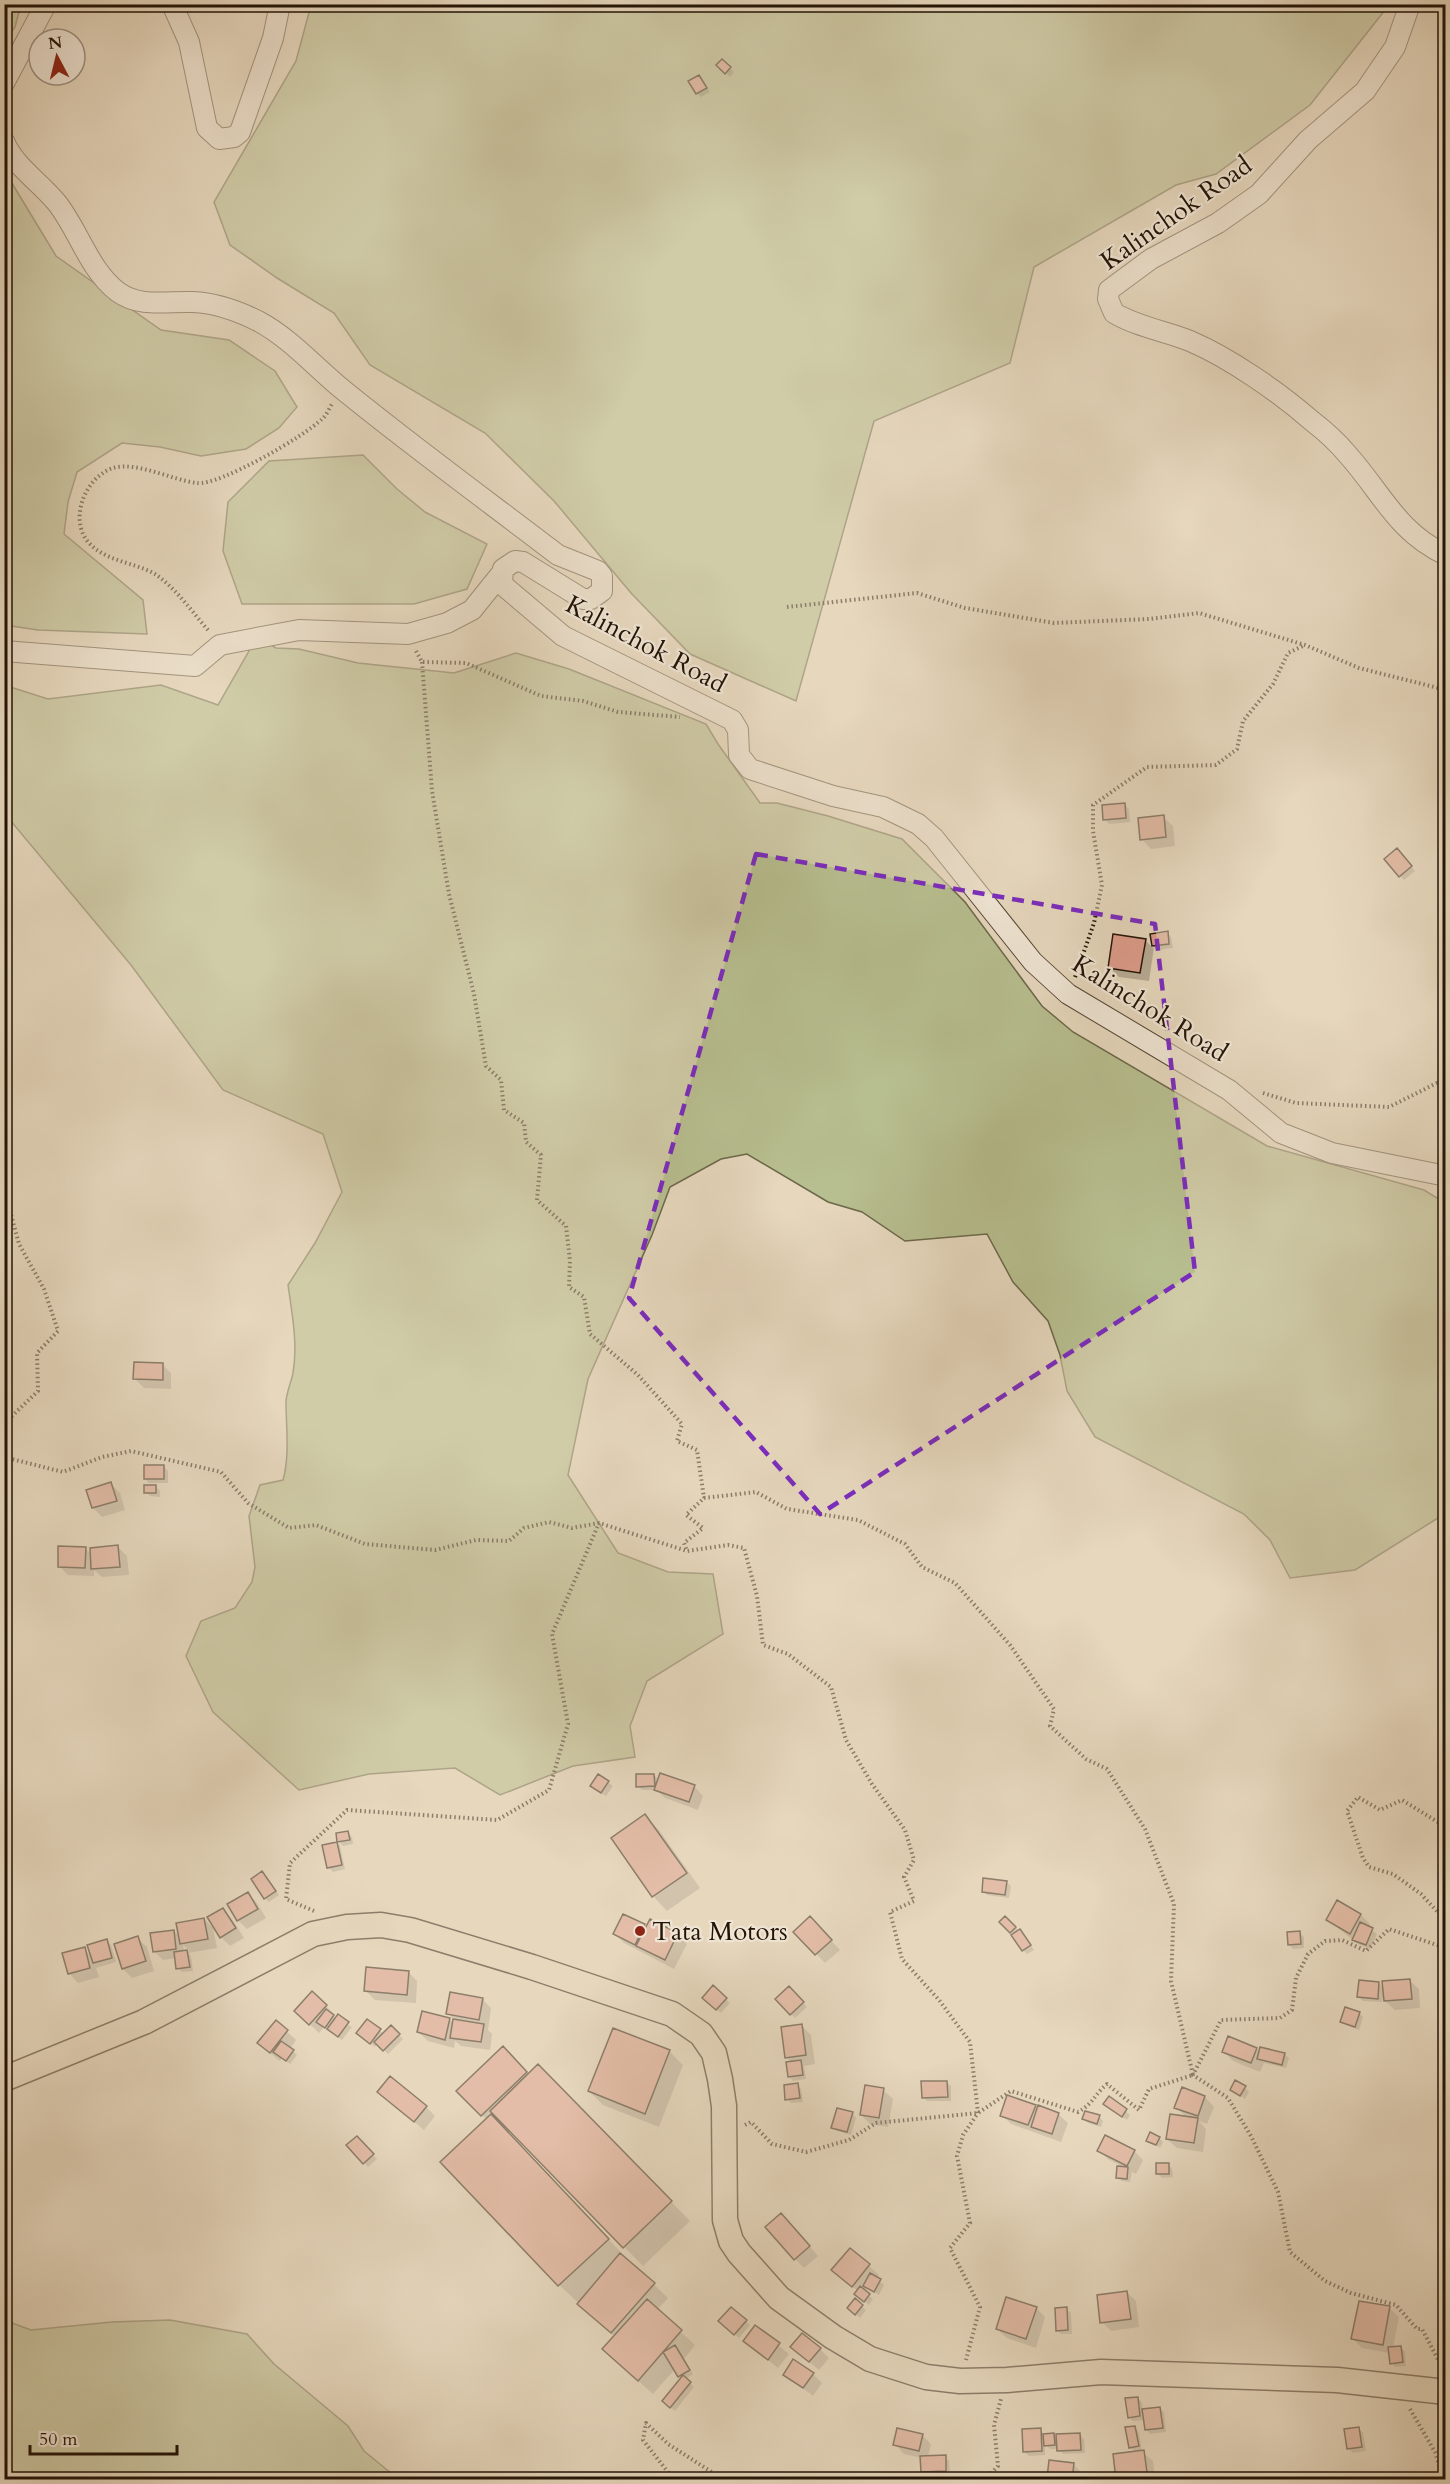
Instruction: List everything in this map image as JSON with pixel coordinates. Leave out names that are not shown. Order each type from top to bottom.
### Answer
[{"type":"main road","points":[[4,2079],[144,2022],[313,1934],[347,1927],[381,1925],[410,1930],[532,1966],[672,2013],[701,2034],[714,2053],[724,2106],[725,2220],[731,2241],[779,2298],[833,2337],[870,2359],[926,2377],[960,2381],[1006,2380],[1101,2372],[1337,2380],[1446,2392]]},
{"type":"street","points":[[4,83],[45,4]]},
{"type":"street","points":[[172,4],[189,42],[207,128],[219,139],[227,139],[240,132],[273,38],[280,4]]},
{"type":"street","name":"Kalinchok Road","points":[[1410,4],[1395,47],[1365,91],[1308,141],[1259,194],[1218,223],[1151,259],[1119,281],[1108,291],[1108,299],[1114,314],[1149,329],[1191,342],[1249,374],[1311,420],[1348,455],[1402,526],[1433,549],[1446,555]]},
{"type":"street","name":"Kalinchok Road","points":[[4,141],[9,153],[56,202],[77,231],[96,269],[105,281],[120,294],[154,304],[193,302],[237,311],[286,338],[342,388],[558,555],[598,571],[604,584],[598,596],[591,600],[583,599],[523,562],[515,561],[508,564],[501,574],[505,587],[563,636],[732,720],[738,730],[739,755],[750,769],[833,795],[883,807],[918,824],[934,838],[1033,962],[1068,994],[1229,1090],[1281,1133],[1332,1153],[1446,1176]]},
{"type":"street","points":[[4,651],[195,666],[220,645],[299,630],[408,634],[447,623],[472,610],[501,574]]},
{"type":"path","points":[[220,645],[177,594],[154,574],[116,560],[88,543],[80,523],[81,501],[90,485],[112,469],[134,466],[166,477],[201,484],[244,467],[282,446],[322,419],[342,388]]},
{"type":"path","points":[[787,607],[917,592],[965,608],[1054,623],[1149,619],[1199,613],[1305,645],[1359,668],[1446,690]]},
{"type":"path","points":[[408,634],[422,662],[434,802],[449,894],[474,994],[486,1066],[501,1080],[504,1110],[524,1124],[526,1142],[540,1155],[537,1200],[567,1226],[570,1261],[569,1287],[584,1297],[590,1334],[638,1375],[682,1424],[677,1441],[697,1450],[704,1498]]},
{"type":"path","points":[[1068,994],[1094,923],[1102,885],[1093,831],[1093,805],[1147,767],[1216,765],[1237,749],[1243,721],[1273,684],[1288,652],[1305,645]]},
{"type":"path","points":[[422,662],[466,663],[541,696],[583,701],[618,712],[686,717]]},
{"type":"path","points":[[1229,1090],[1272,1094],[1296,1103],[1389,1107],[1437,1083],[1446,1083]]},
{"type":"path","points":[[4,1189],[20,1244],[44,1290],[58,1331],[37,1353],[38,1390],[12,1416],[4,1429]]},
{"type":"path","points":[[4,1457],[63,1472],[102,1457],[131,1451],[221,1472],[248,1503],[288,1528],[316,1526],[365,1544],[435,1550],[476,1540],[509,1541],[524,1528],[549,1522],[572,1528],[598,1523],[687,1551],[728,1545],[744,1548],[758,1596],[763,1645],[788,1654],[831,1687],[846,1740],[872,1784],[905,1830],[914,1860],[904,1877],[914,1901],[890,1912],[902,1959],[939,2000],[970,2042],[978,2113]]},
{"type":"path","points":[[687,1551],[684,1543],[703,1528],[686,1515],[704,1498],[756,1492],[787,1509],[858,1521],[905,1544],[922,1567],[955,1583],[1010,1645],[1054,1710],[1050,1726],[1086,1759],[1107,1769],[1145,1829],[1174,1904],[1171,1981],[1193,2075],[1228,2098],[1251,2136],[1278,2192],[1290,2252],[1325,2281],[1352,2293],[1396,2305],[1417,2329],[1422,2329],[1446,2374]]},
{"type":"path","points":[[316,1913],[286,1899],[290,1863],[347,1810],[497,1820],[549,1790],[568,1724],[552,1634],[598,1523]]},
{"type":"path","points":[[1446,1827],[1402,1800],[1380,1810],[1358,1797],[1347,1811],[1363,1858],[1369,1867],[1393,1874],[1421,1894],[1446,1921]]},
{"type":"path","points":[[960,2381],[980,2307],[950,2248],[970,2223],[957,2156],[963,2134],[978,2113],[1011,2091],[1078,2112],[1091,2105],[1099,2091],[1107,2084],[1139,2110],[1149,2089],[1193,2075],[1221,2020],[1280,2018],[1293,2010],[1296,1978],[1308,1954],[1325,1941],[1342,1940],[1366,1951],[1389,1929],[1446,1948]]},
{"type":"path","points":[[723,2134],[751,2122],[772,2144],[806,2152],[849,2140],[876,2123],[978,2113]]},
{"type":"path","points":[[985,2480],[998,2466],[994,2425],[1006,2380]]},
{"type":"path","points":[[1397,2388],[1435,2452],[1444,2480]]},
{"type":"path","points":[[674,2480],[643,2440],[646,2423],[668,2444],[724,2480]]},
{"type":"highlighted area","points":[[756,854],[1155,924],[1195,1272],[820,1514],[629,1298]]},
{"type":"green space","points":[[5,4],[21,5],[15,27],[5,41]]},
{"type":"green space","points":[[311,5],[1389,5],[1310,105],[1216,174],[1176,185],[1034,267],[1010,363],[874,421],[796,701],[690,654],[631,593],[554,501],[485,433],[370,365],[334,313],[277,278],[230,245],[214,202],[296,61]]},
{"type":"green space","points":[[4,170],[56,256],[161,330],[229,340],[275,371],[297,407],[279,428],[246,449],[201,456],[160,447],[122,443],[77,472],[68,502],[64,534],[143,600],[147,634],[38,630],[5,625]]},
{"type":"green space","points":[[363,455],[397,489],[425,512],[487,544],[467,589],[414,604],[242,604],[223,551],[228,502],[269,461]]},
{"type":"green space","points":[[257,637],[276,648],[299,649],[358,663],[454,673],[516,653],[569,669],[706,724],[760,803],[777,803],[902,839],[965,902],[1042,1006],[1073,1032],[1267,1146],[1424,1190],[1445,1203],[1445,1516],[1438,1518],[1355,1570],[1290,1578],[1270,1540],[1244,1514],[1095,1437],[1067,1391],[1060,1355],[1048,1321],[1013,1282],[987,1234],[905,1241],[862,1212],[828,1202],[747,1154],[721,1159],[670,1187],[652,1235],[588,1379],[568,1475],[618,1553],[668,1572],[713,1574],[723,1634],[647,1681],[630,1726],[635,1757],[573,1766],[500,1795],[455,1768],[369,1774],[299,1790],[213,1712],[186,1656],[201,1621],[235,1608],[252,1582],[255,1567],[249,1516],[260,1485],[283,1480],[286,1461],[286,1401],[293,1373],[295,1351],[288,1285],[315,1243],[342,1192],[323,1134],[223,1090],[131,965],[5,814],[4,685],[48,699],[161,685],[218,705]]},
{"type":"green space","points":[[4,2320],[31,2330],[112,2322],[170,2320],[247,2334],[274,2364],[348,2426],[364,2451],[398,2479],[5,2479]]},
{"type":"building","points":[[722,59],[731,67],[725,74],[716,65]]},
{"type":"building","points":[[699,75],[707,88],[696,94],[688,81]]},
{"type":"building","points":[[1125,803],[1126,818],[1103,820],[1102,805]]},
{"type":"building","points":[[1164,815],[1166,837],[1140,840],[1138,818]]},
{"type":"building","points":[[1397,848],[1412,866],[1399,877],[1384,859]]},
{"type":"building","points":[[1168,931],[1169,944],[1152,946],[1150,934]]},
{"type":"building","points":[[1113,934],[1146,939],[1140,973],[1108,968]]},
{"type":"building","points":[[134,1362],[163,1363],[163,1380],[133,1379]]},
{"type":"building","points":[[144,1465],[164,1465],[164,1479],[144,1479]]},
{"type":"building","points":[[111,1482],[117,1501],[92,1508],[86,1490]]},
{"type":"building","points":[[144,1485],[156,1485],[156,1493],[144,1493]]},
{"type":"building","points":[[118,1545],[120,1567],[91,1569],[90,1548]]},
{"type":"building","points":[[58,1546],[86,1547],[85,1568],[58,1567]]},
{"type":"building","points":[[660,1773],[695,1785],[689,1802],[654,1790]]},
{"type":"building","points":[[598,1774],[609,1781],[601,1793],[590,1786]]},
{"type":"building","points":[[636,1774],[654,1774],[655,1786],[636,1787]]},
{"type":"building","points":[[645,1814],[687,1873],[652,1897],[611,1838]]},
{"type":"building","points":[[348,1831],[350,1840],[337,1842],[336,1833]]},
{"type":"building","points":[[337,1842],[342,1865],[327,1868],[322,1845]]},
{"type":"building","points":[[262,1871],[276,1891],[264,1899],[251,1879]]},
{"type":"building","points":[[983,1878],[1007,1881],[1005,1895],[982,1892]]},
{"type":"building","points":[[248,1892],[258,1909],[237,1921],[227,1904]]},
{"type":"building","points":[[1337,1900],[1361,1914],[1350,1934],[1326,1920]]},
{"type":"building","points":[[223,1908],[236,1928],[220,1938],[207,1917]]},
{"type":"building","points":[[623,1914],[645,1924],[635,1945],[613,1934]]},
{"type":"building","points":[[810,1916],[832,1940],[815,1955],[793,1932]]},
{"type":"building","points":[[1005,1916],[1016,1927],[1010,1933],[999,1922]]},
{"type":"building","points":[[204,1918],[208,1939],[180,1944],[176,1923]]},
{"type":"building","points":[[650,1919],[678,1933],[665,1960],[636,1946]]},
{"type":"building","points":[[1360,1922],[1373,1928],[1366,1945],[1352,1940]]},
{"type":"building","points":[[1020,1929],[1031,1945],[1022,1951],[1011,1935]]},
{"type":"building","points":[[174,1930],[176,1949],[153,1952],[150,1933]]},
{"type":"building","points":[[1300,1931],[1301,1944],[1288,1945],[1287,1932]]},
{"type":"building","points":[[138,1936],[146,1961],[122,1969],[114,1944]]},
{"type":"building","points":[[107,1939],[112,1958],[93,1963],[87,1945]]},
{"type":"building","points":[[85,1947],[90,1968],[68,1974],[62,1953]]},
{"type":"building","points":[[187,1950],[190,1967],[176,1969],[174,1952]]},
{"type":"building","points":[[366,1967],[409,1971],[407,1995],[364,1991]]},
{"type":"building","points":[[1410,1979],[1412,1999],[1384,2001],[1382,1981]]},
{"type":"building","points":[[1359,1980],[1379,1982],[1378,1999],[1357,1997]]},
{"type":"building","points":[[713,1985],[727,1998],[716,2010],[702,1998]]},
{"type":"building","points":[[789,1986],[804,2002],[790,2015],[775,1999]]},
{"type":"building","points":[[312,1991],[327,2005],[309,2025],[294,2011]]},
{"type":"building","points":[[450,1992],[483,1998],[479,2020],[446,2014]]},
{"type":"building","points":[[1345,2007],[1360,2012],[1355,2027],[1340,2022]]},
{"type":"building","points":[[326,2009],[334,2015],[325,2028],[316,2022]]},
{"type":"building","points":[[422,2011],[450,2018],[445,2040],[417,2032]]},
{"type":"building","points":[[338,2014],[349,2022],[338,2037],[327,2029]]},
{"type":"building","points":[[367,2019],[381,2029],[370,2044],[356,2033]]},
{"type":"building","points":[[453,2019],[484,2024],[481,2042],[450,2038]]},
{"type":"building","points":[[276,2020],[288,2030],[270,2053],[257,2043]]},
{"type":"building","points":[[802,2024],[806,2055],[785,2058],[781,2027]]},
{"type":"building","points":[[391,2025],[400,2034],[383,2051],[374,2042]]},
{"type":"building","points":[[613,2028],[670,2050],[645,2114],[588,2091]]},
{"type":"building","points":[[1228,2036],[1257,2048],[1251,2063],[1222,2052]]},
{"type":"building","points":[[281,2041],[294,2050],[286,2061],[273,2052]]},
{"type":"building","points":[[503,2046],[527,2072],[481,2116],[456,2091]]},
{"type":"building","points":[[1260,2047],[1285,2053],[1282,2065],[1257,2059]]},
{"type":"building","points":[[801,2060],[803,2075],[788,2077],[786,2062]]},
{"type":"building","points":[[538,2064],[672,2201],[623,2248],[490,2111]]},
{"type":"building","points":[[390,2076],[427,2106],[414,2122],[377,2092]]},
{"type":"building","points":[[1235,2080],[1246,2086],[1240,2096],[1230,2090]]},
{"type":"building","points":[[921,2081],[947,2081],[948,2097],[922,2098]]},
{"type":"building","points":[[798,2083],[800,2098],[785,2100],[784,2085]]},
{"type":"building","points":[[865,2085],[884,2088],[879,2118],[860,2115]]},
{"type":"building","points":[[1182,2087],[1205,2096],[1198,2116],[1174,2108]]},
{"type":"building","points":[[1007,2095],[1036,2105],[1028,2125],[1000,2116]]},
{"type":"building","points":[[1109,2096],[1127,2109],[1122,2117],[1103,2104]]},
{"type":"building","points":[[1038,2105],[1059,2113],[1052,2134],[1031,2127]]},
{"type":"building","points":[[837,2108],[853,2112],[847,2132],[831,2128]]},
{"type":"building","points":[[1085,2111],[1100,2115],[1097,2124],[1082,2119]]},
{"type":"building","points":[[491,2114],[609,2239],[558,2286],[440,2162]]},
{"type":"building","points":[[1170,2114],[1198,2118],[1194,2143],[1166,2139]]},
{"type":"building","points":[[1150,2132],[1160,2137],[1156,2145],[1146,2141]]},
{"type":"building","points":[[1105,2135],[1135,2150],[1127,2166],[1097,2151]]},
{"type":"building","points":[[357,2136],[374,2154],[363,2164],[346,2145]]},
{"type":"building","points":[[1156,2163],[1169,2163],[1169,2174],[1156,2174]]},
{"type":"building","points":[[1117,2166],[1128,2167],[1127,2179],[1116,2178]]},
{"type":"building","points":[[781,2213],[810,2246],[794,2260],[765,2227]]},
{"type":"building","points":[[850,2248],[870,2264],[852,2287],[831,2270]]},
{"type":"building","points":[[620,2253],[655,2283],[611,2333],[577,2304]]},
{"type":"building","points":[[870,2273],[881,2279],[874,2292],[863,2286]]},
{"type":"building","points":[[860,2286],[870,2294],[864,2302],[854,2294]]},
{"type":"building","points":[[1127,2291],[1131,2319],[1100,2323],[1097,2295]]},
{"type":"building","points":[[1006,2297],[1037,2307],[1026,2339],[996,2329]]},
{"type":"building","points":[[855,2298],[863,2305],[855,2315],[847,2308]]},
{"type":"building","points":[[647,2299],[682,2330],[638,2381],[602,2349]]},
{"type":"building","points":[[1359,2301],[1390,2306],[1383,2345],[1351,2339]]},
{"type":"building","points":[[731,2307],[747,2320],[734,2335],[718,2321]]},
{"type":"building","points":[[1067,2307],[1068,2330],[1056,2331],[1055,2308]]},
{"type":"building","points":[[755,2325],[780,2343],[768,2360],[743,2341]]},
{"type":"building","points":[[802,2333],[821,2348],[809,2362],[790,2347]]},
{"type":"building","points":[[675,2345],[690,2370],[678,2377],[663,2352]]},
{"type":"building","points":[[1401,2346],[1403,2362],[1390,2364],[1388,2347]]},
{"type":"building","points":[[793,2359],[814,2373],[803,2388],[783,2375]]},
{"type":"building","points":[[683,2375],[691,2382],[670,2408],[662,2401]]},
{"type":"building","points":[[1138,2397],[1140,2416],[1128,2418],[1125,2398]]},
{"type":"building","points":[[1160,2407],[1163,2428],[1145,2430],[1142,2409]]},
{"type":"building","points":[[1446,2420],[1446,2438],[1444,2438],[1442,2421]]},
{"type":"building","points":[[1135,2426],[1139,2446],[1129,2448],[1125,2427]]},
{"type":"building","points":[[1359,2427],[1362,2447],[1347,2449],[1344,2429]]},
{"type":"building","points":[[897,2428],[923,2434],[919,2451],[893,2445]]},
{"type":"building","points":[[1041,2428],[1042,2451],[1023,2452],[1022,2429]]},
{"type":"building","points":[[1054,2433],[1055,2445],[1044,2446],[1043,2434]]},
{"type":"building","points":[[1080,2433],[1081,2450],[1057,2451],[1056,2434]]},
{"type":"building","points":[[1144,2450],[1148,2480],[1116,2480],[1113,2454]]},
{"type":"building","points":[[946,2455],[946,2471],[921,2472],[920,2456]]},
{"type":"building","points":[[1049,2460],[1074,2463],[1072,2480],[1047,2478]]},
{"type":"place","name":"Tata Motors","points":[[640,1931]]}]
